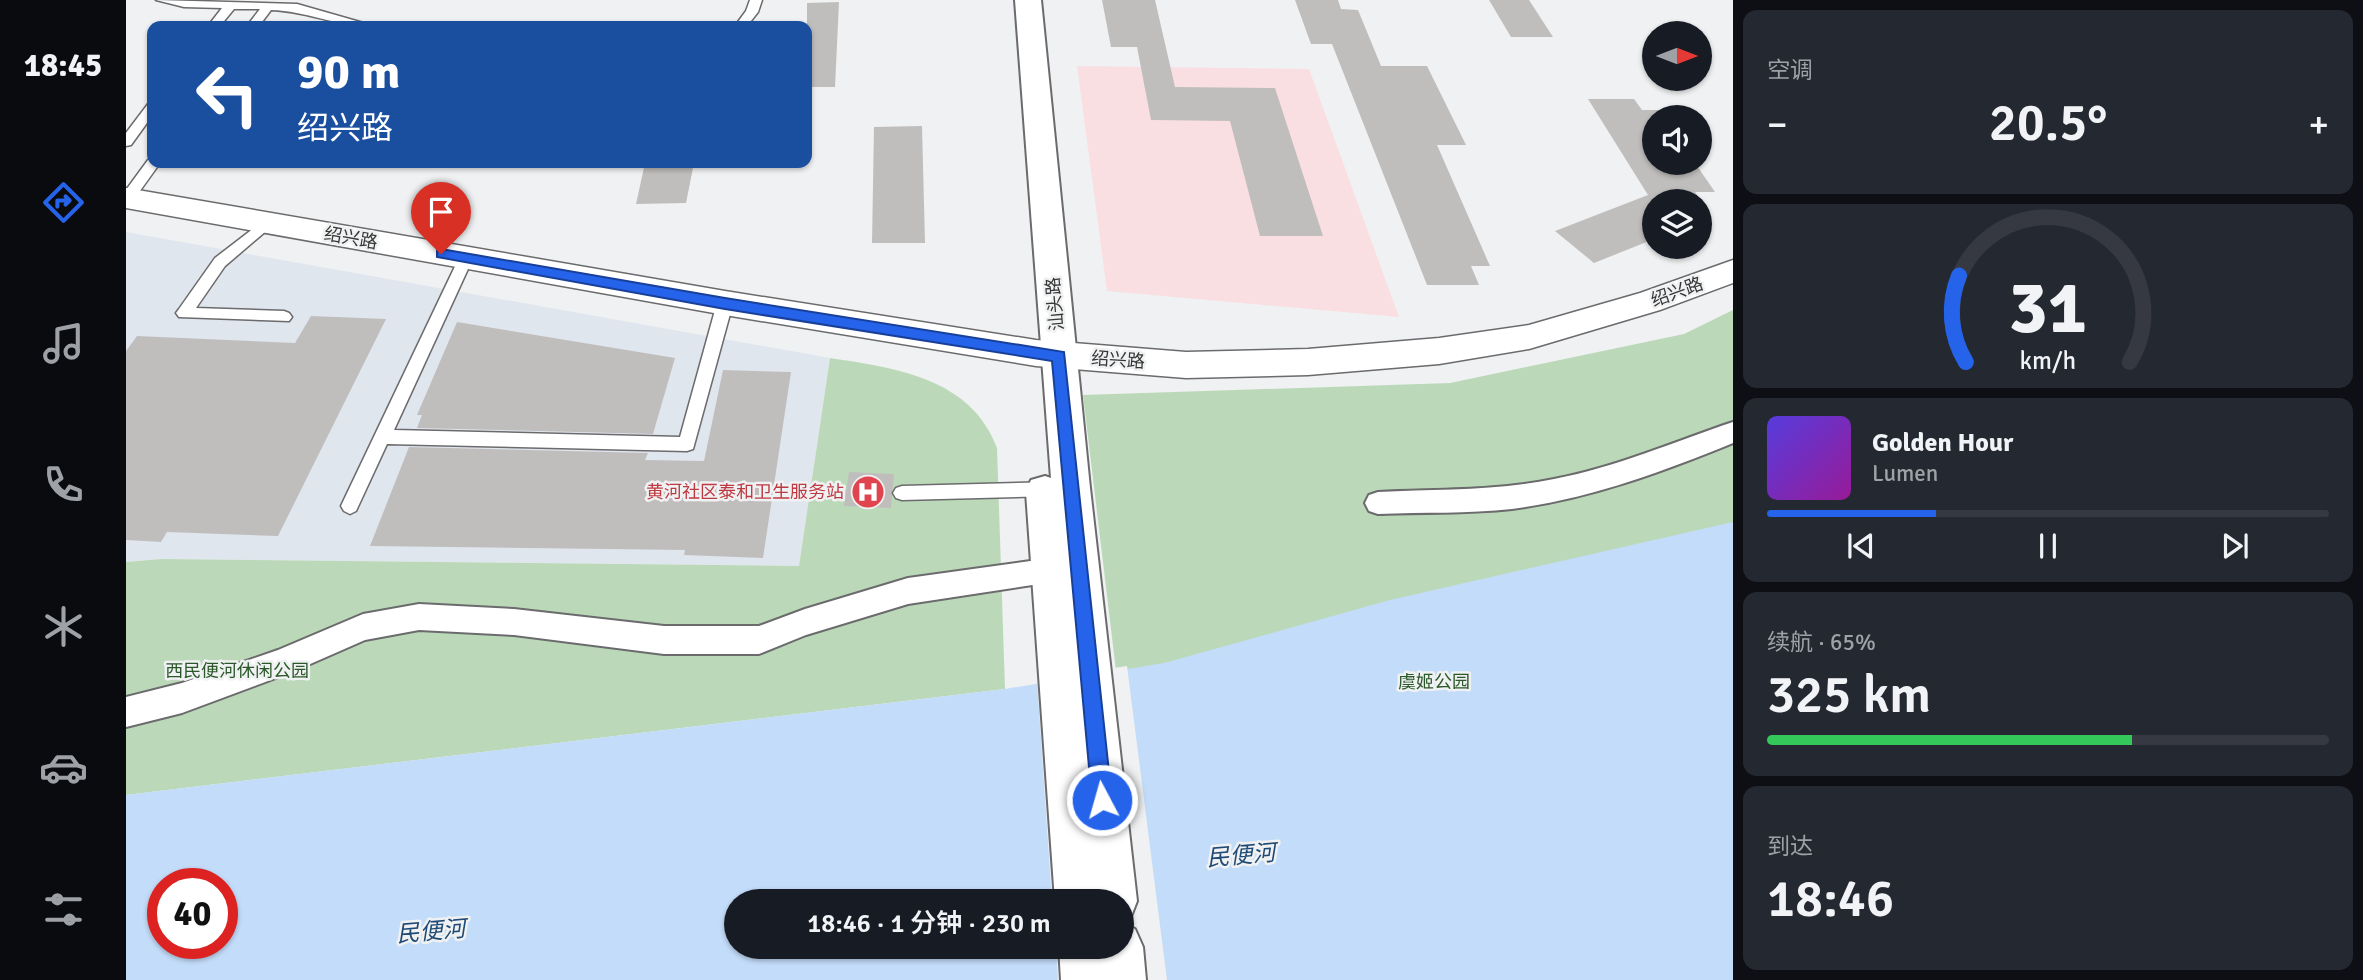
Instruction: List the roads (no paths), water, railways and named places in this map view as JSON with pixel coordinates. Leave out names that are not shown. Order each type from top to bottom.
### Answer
[{"type":"street","name":"汕头路","points":[[1012,0],[1048,354]]},
{"type":"street","name":"汕头路","points":[[1028,0],[1048,354],[1075,683],[1080,889]]},
{"type":"street","name":"绍兴路","points":[[126,199],[725,303],[1048,354],[1186,365],[1308,362],[1439,351],[1529,337],[1649,302],[1733,271]]},
{"type":"street","points":[[1378,503],[1526,496],[1592,482],[1644,467],[1733,432]]},
{"type":"street","name":"汕头路","points":[[1058,489],[1052,570],[1075,683],[1110,889]]},
{"type":"street","points":[[126,712],[207,689],[282,662],[363,628],[419,617],[514,622],[664,640],[759,640],[805,622],[908,591],[1052,570]]},
{"type":"street","points":[[1085,959],[1087,980]]},
{"type":"street","points":[[1118,959],[1121,980]]},
{"type":"lane","points":[[162,0],[184,4],[297,7],[349,21]]},
{"type":"lane","points":[[745,21],[752,12],[755,0]]},
{"type":"lane","points":[[218,21],[230,6]]},
{"type":"lane","points":[[257,21],[268,6]]},
{"type":"lane","points":[[126,142],[147,114]]},
{"type":"lane","points":[[126,199],[149,168]]},
{"type":"lane","points":[[267,223],[220,262],[184,313],[284,317]]},
{"type":"lane","points":[[350,506],[466,258]]},
{"type":"lane","points":[[382,437],[687,444],[725,303]]},
{"type":"lane","points":[[902,493],[1058,489]]},
{"type":"water","name":"民便河","points":[[1733,522],[1733,980],[126,980],[126,795],[1005,689],[1164,663],[1390,600]]},
{"type":"place","name":"黄河社区泰和卫生服务站","points":[[868,492]]},
{"type":"park label","name":"西民便河休闲公园","points":[[237,671]]},
{"type":"park label","name":"虞姬公园","points":[[1434,682]]}]
